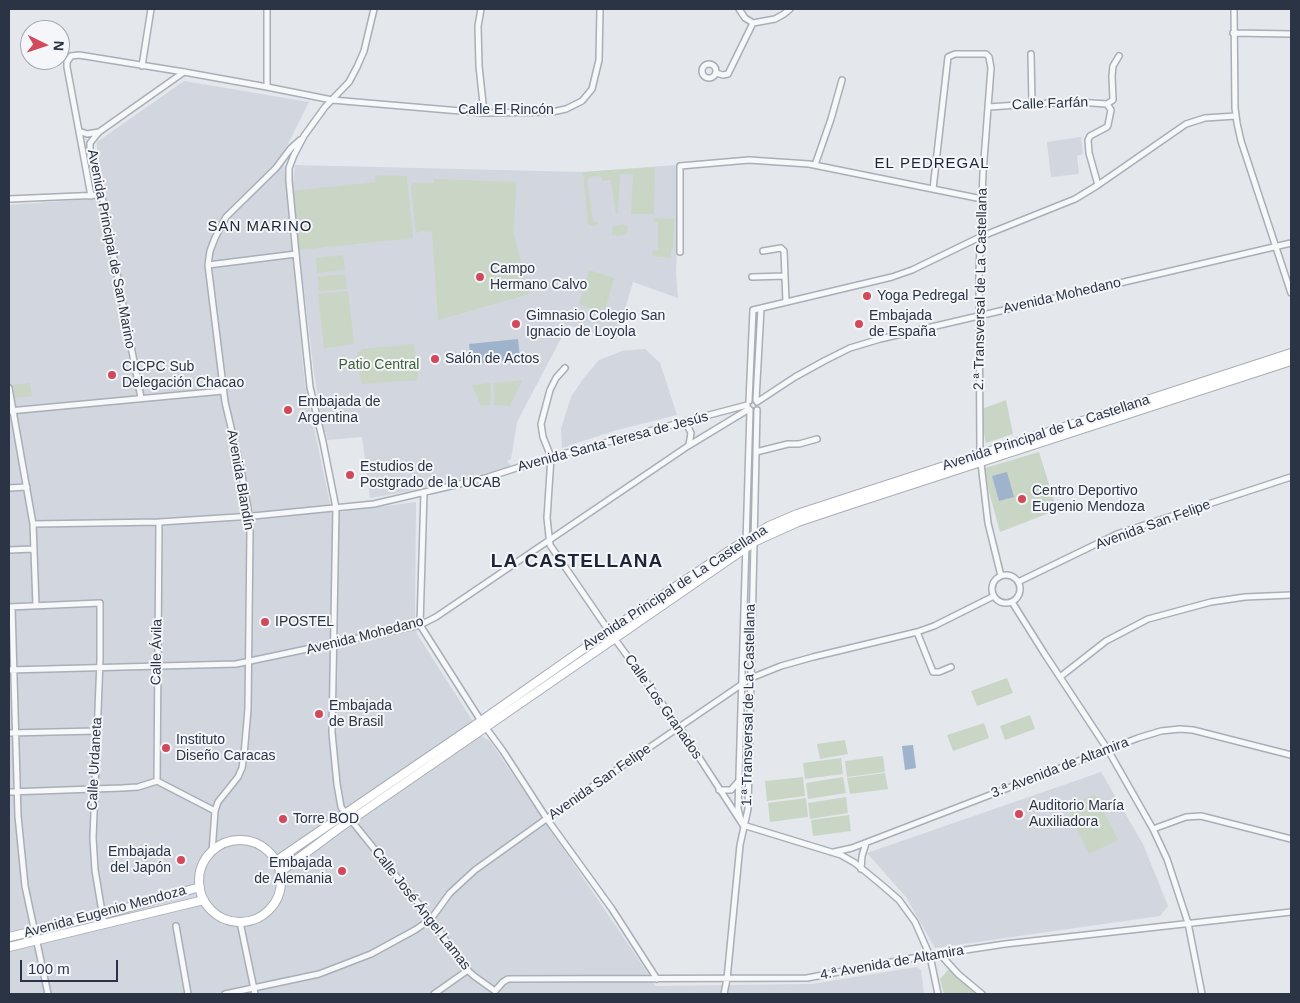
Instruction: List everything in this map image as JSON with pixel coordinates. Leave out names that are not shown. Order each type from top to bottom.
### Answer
[{"type":"street","points":[[142,66],[152,9]]},
{"type":"street","points":[[267,9],[267,87]]},
{"type":"street","points":[[276,168],[289,168],[304,136],[332,100],[350,82],[364,51],[374,9]]},
{"type":"street","points":[[481,9],[478,26],[479,66],[484,113]]},
{"type":"street","name":"Calle El Rincón","points":[[332,100],[484,113],[552,112],[566,109],[582,101],[592,89],[599,60],[600,9]]},
{"type":"street","points":[[739,9],[752,24]]},
{"type":"street","points":[[752,24],[774,19],[790,9]]},
{"type":"street","points":[[1234,9],[1236,116],[1241,141],[1291,293]]},
{"type":"street","points":[[716,73],[728,74],[752,24]]},
{"type":"street","points":[[1233,33],[1291,34]]},
{"type":"street","name":"2.ª Transversal de La Castellana","points":[[933,189],[948,57],[951,54],[986,54],[990,57],[991,68],[980,237],[980,458],[988,523],[1001,576]]},
{"type":"street","points":[[1030,54],[1032,104]]},
{"type":"street","name":"Avenida Principal de San Marino","points":[[91,196],[67,67],[69,58],[74,55],[184,72],[332,100]]},
{"type":"street","points":[[1107,104],[1113,100],[1112,76],[1119,56]]},
{"type":"street","name":"Avenida Principal de San Marino","points":[[141,398],[101,195],[92,167],[89,146],[91,140],[99,132],[184,72]]},
{"type":"street","points":[[815,165],[842,80]]},
{"type":"street","name":"Calle Farfán","points":[[989,107],[1098,102],[1107,104],[1111,110],[1107,127],[1090,136],[1088,140],[1089,153],[1098,185]]},
{"type":"street","points":[[754,534],[757,410],[759,406],[756,401],[761,308],[892,277],[912,270],[980,237],[1075,199],[1186,124],[1205,118],[1236,116]]},
{"type":"street","name":"Avenida Principal de San Marino","points":[[79,131],[87,134],[99,132]]},
{"type":"street","name":"Avenida Blandín","points":[[214,811],[218,802],[238,777],[244,755],[248,709],[250,531],[249,516],[223,391],[208,265],[210,251],[226,217],[276,168],[291,148],[304,136]]},
{"type":"street","points":[[680,252],[680,166],[750,160],[815,165],[982,199]]},
{"type":"street","name":"Calle José Ángel Lamas","points":[[289,168],[310,387],[336,508],[332,733],[338,795],[341,807],[431,919],[468,970],[495,993]]},
{"type":"street","points":[[9,199],[101,195]]},
{"type":"street","name":"Avenida Mohedano","points":[[756,401],[795,377],[850,348],[880,339],[1291,243]]},
{"type":"street","points":[[763,251],[781,248],[784,251],[786,302]]},
{"type":"street","points":[[208,265],[296,254]]},
{"type":"street","points":[[752,277],[785,276]]},
{"type":"street","name":"1.ª Transversal de La Castellana","points":[[743,825],[748,809],[751,678],[749,407],[753,310],[761,308]]},
{"type":"street","name":"Avenida Principal de La Castellana","points":[[484,725],[608,631],[750,541],[798,522],[980,458],[1291,352]]},
{"type":"street","name":"Avenida Principal de La Castellana","points":[[276,861],[349,817],[614,639],[746,548],[754,534],[797,514],[1291,361]]},
{"type":"street","name":"Calle Los Granados","points":[[565,368],[556,378],[550,390],[541,424],[543,437],[551,457],[547,518],[549,539],[553,551],[608,631],[680,728],[743,825]]},
{"type":"street","points":[[9,388],[11,411],[33,524],[36,605],[10,607],[18,816],[25,886],[48,994]]},
{"type":"street","points":[[11,411],[223,391]]},
{"type":"street","points":[[756,401],[749,407],[757,410]]},
{"type":"street","name":"Avenida Mohedano","points":[[12,670],[249,662],[420,625],[436,617],[549,539],[749,407]]},
{"type":"street","name":"Avenida Santa Teresa de Jesús","points":[[33,524],[159,522],[249,516],[374,504],[485,478],[551,457],[682,422],[749,407]]},
{"type":"street","points":[[682,422],[687,425],[691,433],[688,446]]},
{"type":"street","points":[[756,452],[817,439]]},
{"type":"street","name":"Avenida San Felipe","points":[[1018,582],[1117,534],[1291,477]]},
{"type":"street","points":[[9,488],[27,487]]},
{"type":"street","points":[[424,492],[420,625],[484,725],[612,909],[657,979]]},
{"type":"street","name":"Calle Ávila","points":[[157,781],[159,522]]},
{"type":"street","name":"1.ª Transversal de La Castellana","points":[[743,825],[738,809],[746,548]]},
{"type":"street","points":[[9,550],[33,549]]},
{"type":"street","points":[[1001,576],[1011,576],[1018,582],[1019,593],[1012,602],[1004,603],[994,596],[992,586],[995,580],[1001,576]]},
{"type":"street","points":[[1060,678],[1106,641],[1148,619],[1211,602],[1245,597],[1291,595]]},
{"type":"street","name":"Avenida San Felipe","points":[[225,994],[319,974],[399,940],[431,919],[463,880],[547,818],[751,678],[781,666],[813,657],[917,632],[934,626],[994,596]]},
{"type":"street","points":[[1012,602],[1108,750],[1153,829],[1167,859],[1188,924],[1202,994]]},
{"type":"street","name":"Calle Urdaneta","points":[[36,605],[100,603],[100,667],[92,816],[94,856],[104,924]]},
{"type":"street","points":[[917,632],[933,672],[939,672],[951,667]]},
{"type":"street","name":"3.ª Avenida de Altamira","points":[[834,852],[866,843],[1138,738],[1161,731],[1180,729],[1214,734],[1291,755]]},
{"type":"street","points":[[9,733],[96,731]]},
{"type":"street","points":[[719,790],[731,790],[736,787],[739,780]]},
{"type":"street","points":[[9,792],[138,786],[157,781],[214,811],[212,852]]},
{"type":"street","points":[[1153,829],[1186,816],[1201,816],[1291,839]]},
{"type":"street","name":"Avenida Principal de La Castellana","points":[[280,872],[349,817]]},
{"type":"street","points":[[724,994],[743,825],[834,852],[848,859],[899,900],[915,922],[930,956],[938,994]]},
{"type":"street","points":[[246,840],[263,847],[276,861],[280,872],[280,890],[272,907],[258,918],[240,922],[222,918],[204,900],[200,887],[202,868],[212,852],[228,842],[246,840]]},
{"type":"street","points":[[861,869],[866,843]]},
{"type":"street","name":"Avenida Eugenio Mendoza","points":[[9,937],[200,887]]},
{"type":"street","name":"Avenida Eugenio Mendoza","points":[[9,947],[204,900]]},
{"type":"street","name":"4.ª Avenida de Altamira","points":[[495,993],[503,982],[508,979],[807,978],[1004,944],[1291,912]]},
{"type":"street","points":[[240,922],[255,994]]},
{"type":"street","points":[[176,926],[188,994]]},
{"type":"street","points":[[940,954],[958,974],[982,994]]},
{"type":"street","points":[[434,994],[468,970]]},
{"type":"shaded area","points":[[184,81],[309,102],[283,154],[305,385],[332,513],[416,502],[415,616],[417,634],[483,737],[490,741],[655,986],[812,984],[917,967],[921,970],[924,994],[9,994],[9,205],[106,198],[97,142]]},
{"type":"shaded area","points":[[1081,137],[1083,154],[1077,156],[1079,174],[1051,177],[1047,142]]},
{"type":"shaded area","points":[[295,165],[583,172],[676,165],[678,214],[676,273],[678,298],[633,282],[616,340],[568,325],[517,422],[511,459],[507,461],[512,467],[405,492],[370,498],[362,437],[327,440],[326,432],[324,432],[314,373],[292,191]]},
{"type":"shaded area","points":[[645,349],[660,363],[677,415],[617,430],[562,448],[561,429],[571,397],[583,379],[599,360],[622,351]]},
{"type":"shaded area","points":[[1101,772],[1143,844],[1168,906],[1160,916],[935,948],[906,897],[867,853]]},
{"type":"green space","points":[[655,167],[654,214],[631,214],[633,174],[620,174],[618,213],[616,214],[611,180],[603,181],[600,176],[589,177],[587,180],[593,222],[598,222],[598,225],[591,226],[588,224],[583,172]]},
{"type":"green space","points":[[375,175],[407,176],[413,238],[299,250],[292,191],[376,182]]},
{"type":"green space","points":[[434,179],[516,182],[513,231],[529,294],[438,320],[432,232],[422,231],[416,233],[411,186],[414,183],[434,183]]},
{"type":"green space","points":[[654,218],[674,219],[671,258],[652,256],[653,251],[658,251],[658,222],[653,222]]},
{"type":"green space","points":[[622,224],[628,227],[626,234],[612,235],[613,227]]},
{"type":"green space","points":[[343,255],[345,270],[317,273],[316,258]]},
{"type":"green space","points":[[589,270],[614,278],[604,313],[579,304]]},
{"type":"green space","points":[[345,274],[347,289],[319,291],[318,277]]},
{"type":"green space","points":[[348,291],[354,344],[324,348],[318,294]]},
{"type":"green space","name":"Patio Central","points":[[414,344],[418,380],[361,384],[357,354],[362,349]]},
{"type":"green space","points":[[522,380],[510,406],[494,405],[494,383]]},
{"type":"green space","points":[[30,383],[32,396],[15,398],[13,385]]},
{"type":"green space","points":[[491,383],[490,405],[481,406],[472,385]]},
{"type":"green space","points":[[1006,400],[1013,434],[986,443],[979,410]]},
{"type":"green space","name":"Centro Deportivo Eugenio Mendoza","points":[[1039,452],[1057,510],[1000,532],[988,488],[985,468]]},
{"type":"green space","points":[[1007,678],[1013,693],[977,706],[971,691]]},
{"type":"green space","points":[[1030,715],[1035,729],[1005,740],[1000,726]]},
{"type":"green space","points":[[984,723],[989,738],[953,751],[947,735]]},
{"type":"green space","points":[[845,740],[848,754],[820,759],[817,744]]},
{"type":"green space","points":[[883,756],[885,772],[847,777],[845,761]]},
{"type":"green space","points":[[841,758],[843,774],[805,779],[803,763]]},
{"type":"green space","points":[[885,773],[888,789],[850,794],[847,778]]},
{"type":"green space","points":[[803,777],[805,796],[767,801],[765,781]]},
{"type":"green space","points":[[843,777],[846,793],[808,799],[806,783]]},
{"type":"green space","points":[[1095,794],[1118,840],[1089,854],[1067,808]]},
{"type":"green space","points":[[846,797],[848,813],[810,819],[808,803]]},
{"type":"green space","points":[[806,798],[808,817],[770,822],[768,803]]},
{"type":"green space","points":[[849,815],[851,831],[813,836],[811,820]]},
{"type":"green space","points":[[949,969],[979,994],[944,994],[940,979]]},
{"type":"water","points":[[518,339],[520,359],[471,364],[469,344]]},
{"type":"water","points":[[1007,472],[1014,497],[999,501],[992,476]]},
{"type":"water","points":[[913,745],[916,768],[905,770],[902,746]]},
{"type":"place","name":"Campo Hermano Calvo","points":[[480,277]]},
{"type":"place","name":"Yoga Pedregal","points":[[867,296]]},
{"type":"place","name":"Gimnasio Colegio San Ignacio de Loyola","points":[[516,324]]},
{"type":"place","name":"Embajada de España","points":[[859,324]]},
{"type":"place","name":"Salón de Actos","points":[[435,359]]},
{"type":"place","name":"CICPC Sub Delegación Chacao","points":[[112,375]]},
{"type":"place","name":"Embajada de Argentina","points":[[288,410]]},
{"type":"place","name":"Estudios de Postgrado de la UCAB","points":[[350,475]]},
{"type":"place","name":"Centro Deportivo Eugenio Mendoza","points":[[1022,499]]},
{"type":"place","name":"IPOSTEL","points":[[265,622]]},
{"type":"place","name":"Embajada de Brasil","points":[[319,714]]},
{"type":"place","name":"Instituto Diseño Caracas","points":[[166,748]]},
{"type":"place","name":"Auditorio María Auxiliadora","points":[[1019,814]]},
{"type":"place","name":"Torre BOD","points":[[283,819]]},
{"type":"place","name":"Embajada del Japón","points":[[181,860]]},
{"type":"place","name":"Embajada de Alemania","points":[[342,871]]},
{"type":"district","name":"EL PEDREGAL","points":[[932,164]]},
{"type":"district","name":"SAN MARINO","points":[[260,227]]},
{"type":"district","name":"LA CASTELLANA","points":[[577,562]]}]
